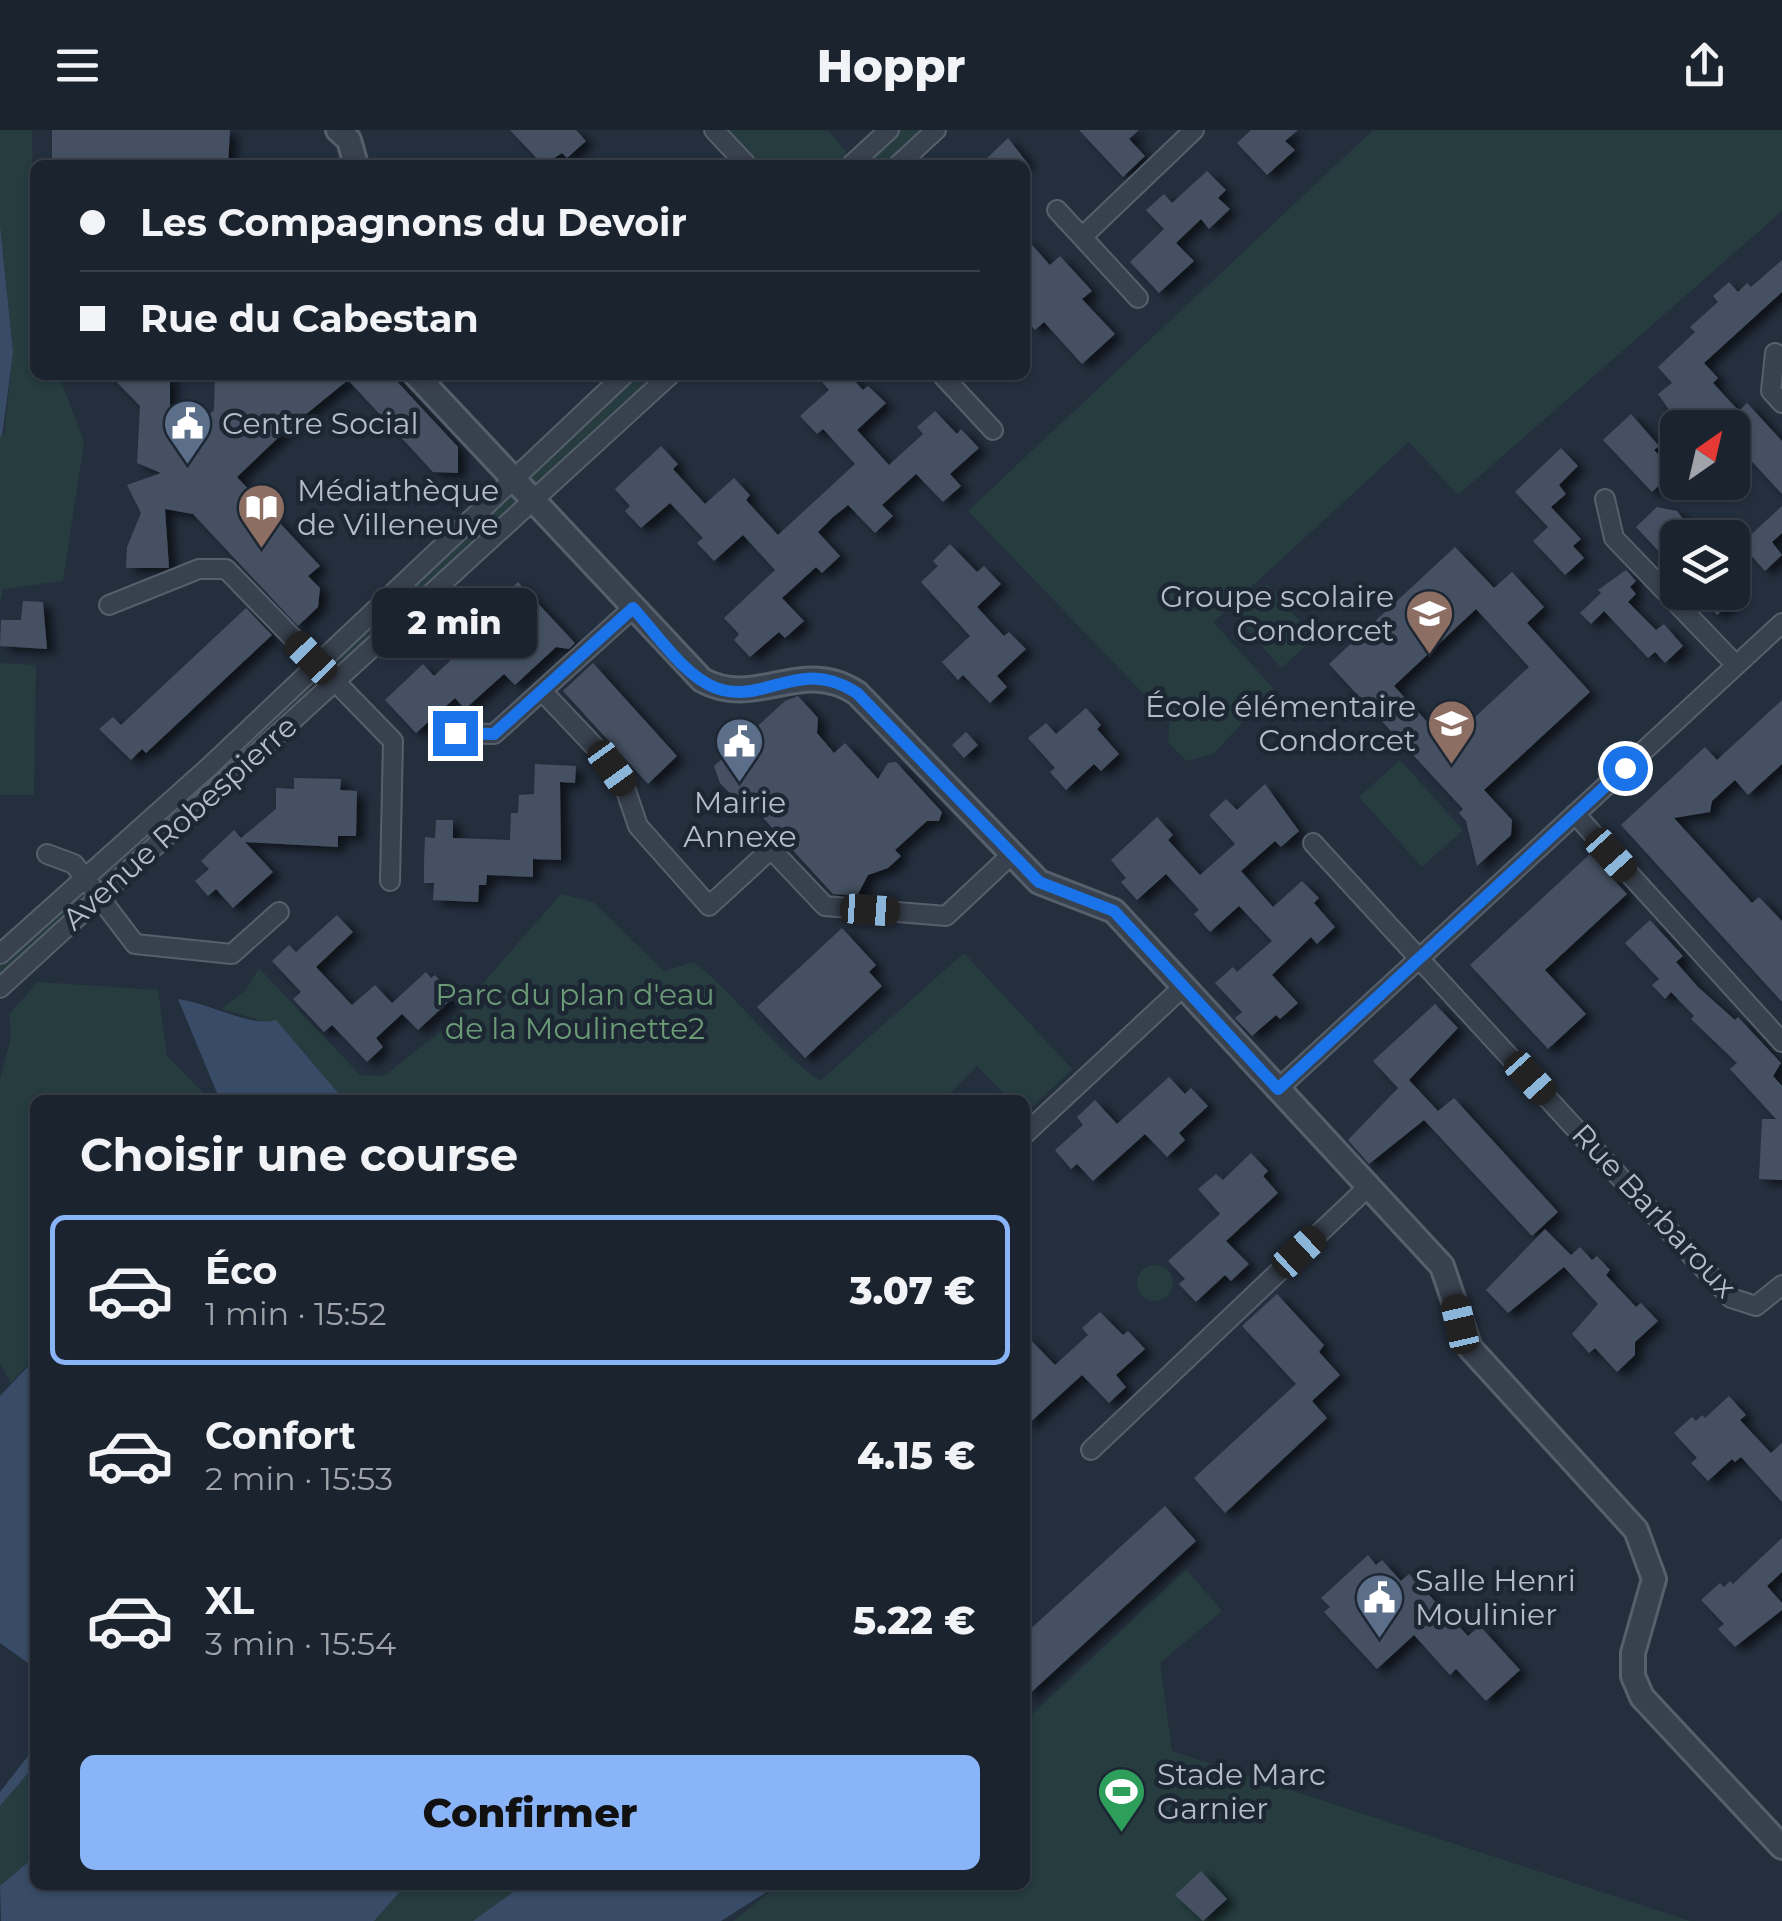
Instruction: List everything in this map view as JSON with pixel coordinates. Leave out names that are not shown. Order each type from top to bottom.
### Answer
[{"type":"street","points":[[338,130],[348,140],[354,160]]},
{"type":"street","points":[[714,130],[742,160]]},
{"type":"street","points":[[856,160],[889,130]]},
{"type":"street","points":[[903,160],[936,130]]},
{"type":"street","points":[[1082,236],[1186,132]]},
{"type":"street","points":[[1056,210],[1138,298]]},
{"type":"street","points":[[1775,352],[1771,391],[1782,404]]},
{"type":"street","points":[[421,380],[690,670],[718,688],[738,692],[812,678],[842,683],[857,693],[1039,882],[1114,911],[1442,1266],[1470,1348],[1636,1530],[1654,1578],[1633,1653],[1633,1676],[1642,1696],[1782,1847]]},
{"type":"street","name":"Avenue Robespierre","points":[[0,954],[318,664],[619,380]]},
{"type":"street","name":"Avenue Robespierre","points":[[0,988],[665,380]]},
{"type":"street","points":[[947,380],[993,430]]},
{"type":"street","points":[[1604,500],[1614,538],[1736,666]]},
{"type":"street","points":[[109,605],[199,569],[226,569],[393,741],[390,881]]},
{"type":"street","points":[[455,733],[494,734],[633,608]]},
{"type":"street","points":[[1278,1089],[1736,666],[1779,631]]},
{"type":"street","points":[[542,691],[598,750],[625,788],[638,826],[710,906],[771,849],[825,906],[946,916],[1010,855]]},
{"type":"street","points":[[1575,814],[1782,1042]]},
{"type":"street","name":"Rue Barbaroux","points":[[1312,843],[1731,1298],[1756,1306],[1782,1285]]},
{"type":"street","points":[[47,854],[74,864],[96,898],[135,944],[232,954],[279,912]]},
{"type":"street","points":[[1030,1129],[1182,987]]},
{"type":"street","points":[[1090,1450],[1368,1187]]},
{"type":"green space","points":[[0,130],[32,130],[30,380],[61,380],[84,442],[63,581],[3,589],[0,603],[0,435],[4,435],[13,352],[0,225]]},
{"type":"green space","points":[[716,130],[828,130],[852,160],[746,160]]},
{"type":"green space","points":[[889,130],[936,130],[903,160],[856,160]]},
{"type":"green space","points":[[1373,130],[1782,130],[1782,211],[1458,495],[1409,442],[1213,622],[1274,689],[1213,754],[1187,761],[1168,742],[1170,721],[968,511]]},
{"type":"green space","points":[[619,380],[665,380],[0,988],[0,954]]},
{"type":"green space","points":[[1267,584],[1315,638],[1281,668],[1233,613]]},
{"type":"green space","points":[[0,663],[36,665],[34,795],[0,795]]},
{"type":"green space","points":[[1400,760],[1463,830],[1422,867],[1359,797]]},
{"type":"green space","name":"Parc du plan d'eau de la Moulinette2","points":[[561,894],[593,902],[664,971],[694,962],[787,1054],[820,1081],[964,953],[1072,1069],[1030,1109],[1030,1095],[1005,1095],[977,1066],[948,1095],[339,1095],[269,1023],[221,1009],[246,990],[259,968],[360,1075],[384,1076],[442,1030]]},
{"type":"green space","points":[[38,982],[158,990],[167,1056],[205,1095],[30,1095],[30,1362],[11,1383],[0,1364],[0,1080],[11,1037],[9,1014]]},
{"type":"green space","points":[[1155,1265],[1168,1270],[1173,1283],[1168,1296],[1155,1301],[1142,1296],[1137,1283],[1142,1270]]},
{"type":"green space","points":[[1186,1569],[1222,1611],[1160,1663],[1172,1751],[1690,1921],[733,1921],[773,1890],[1030,1890],[1030,1716]]},
{"type":"green space","points":[[30,1769],[30,1860],[0,1886],[0,1806]]},
{"type":"green space","points":[[402,1890],[516,1890],[473,1921],[374,1921]]},
{"type":"water","points":[[0,225],[13,352],[2,437],[0,435]]},
{"type":"water","points":[[178,999],[255,1021],[276,1020],[340,1095],[218,1095]]},
{"type":"water","points":[[30,1364],[30,1664],[0,1643],[0,1396]]},
{"type":"water","points":[[30,1753],[30,1771],[0,1806],[0,1792]]},
{"type":"water","points":[[30,1860],[30,1890],[402,1890],[374,1921],[1,1921],[0,1886]]},
{"type":"water","points":[[516,1890],[770,1890],[721,1921],[473,1921]]},
{"type":"building","points":[[52,130],[230,130],[228,160],[52,160]]},
{"type":"building","points":[[510,130],[576,130],[586,141],[567,158],[562,153],[551,160],[538,160]]},
{"type":"building","points":[[1079,130],[1139,130],[1129,139],[1145,156],[1123,177]]},
{"type":"building","points":[[1251,130],[1298,130],[1285,141],[1295,150],[1267,175],[1237,143]]},
{"type":"building","points":[[1008,138],[1025,160],[985,160]]},
{"type":"building","points":[[1207,171],[1226,190],[1218,198],[1230,209],[1209,229],[1201,219],[1176,243],[1194,261],[1159,293],[1130,262],[1164,229],[1146,210],[1164,194],[1172,203]]},
{"type":"building","points":[[1030,243],[1050,265],[1060,256],[1092,291],[1082,299],[1115,334],[1082,364],[1044,322],[1035,330],[1030,324]]},
{"type":"building","points":[[1782,260],[1782,292],[1704,363],[1718,378],[1713,383],[1738,410],[1669,410],[1658,394],[1672,383],[1658,367],[1695,332],[1690,327],[1718,302],[1713,296],[1729,282],[1738,292],[1747,283],[1751,287]]},
{"type":"building","points":[[115,380],[170,380],[170,428],[194,429],[214,410],[215,380],[348,380],[237,477],[320,566],[308,576],[320,588],[318,607],[298,626],[193,514],[165,509],[169,568],[126,568],[127,547],[141,513],[127,485],[161,473],[137,463],[140,406]]},
{"type":"building","points":[[348,380],[396,380],[458,447],[458,473],[433,472]]},
{"type":"building","points":[[820,380],[854,380],[863,390],[868,386],[886,403],[857,430],[889,465],[923,434],[917,427],[935,411],[957,434],[961,429],[979,448],[950,474],[961,486],[943,502],[916,474],[882,505],[893,516],[875,533],[848,505],[833,517],[818,532],[840,556],[822,573],[816,567],[782,598],[804,621],[785,638],[779,632],[750,657],[734,640],[739,634],[724,618],[775,570],[743,535],[714,561],[697,543],[703,538],[670,503],[641,528],[625,511],[630,506],[615,489],[661,446],[678,464],[673,469],[705,504],[734,478],[750,495],[746,500],[778,535],[855,464],[823,429],[817,434],[800,416],[829,390]]},
{"type":"building","points":[[1747,403],[1782,441],[1782,494],[1750,459],[1750,410],[1740,410]]},
{"type":"building","points":[[1631,414],[1659,446],[1654,450],[1660,456],[1660,484],[1652,492],[1603,440]]},
{"type":"building","points":[[1561,448],[1578,466],[1559,485],[1566,494],[1551,507],[1581,539],[1573,546],[1584,558],[1565,575],[1533,541],[1548,527],[1515,492]]},
{"type":"building","points":[[1782,506],[1782,533],[1772,542],[1782,555],[1765,571],[1750,554],[1750,536]]},
{"type":"building","points":[[1657,507],[1677,511],[1684,520],[1660,520],[1660,553],[1636,527]]},
{"type":"building","points":[[950,544],[977,572],[984,566],[1001,584],[977,607],[1004,636],[1009,632],[1026,649],[997,676],[1007,687],[990,703],[963,675],[958,680],[942,662],[970,636],[921,582],[938,566],[933,561]]},
{"type":"building","points":[[1455,547],[1494,588],[1512,572],[1544,607],[1527,623],[1590,692],[1484,790],[1512,820],[1511,835],[1477,866],[1466,821],[1459,813],[1463,809],[1329,664]],"holes":[[[1476,609],[1529,667],[1447,743],[1394,686]]]},
{"type":"building","points":[[1626,570],[1636,581],[1630,587],[1636,594],[1628,602],[1656,630],[1664,624],[1683,646],[1665,663],[1655,652],[1648,658],[1604,611],[1591,624],[1580,613],[1601,593],[1598,590]]},
{"type":"building","points":[[518,582],[575,643],[569,649],[556,647],[515,685],[504,674],[465,709],[455,698],[416,733],[385,700],[423,664],[434,676],[472,640],[482,651],[521,616],[502,597]]},
{"type":"building","points":[[23,601],[43,602],[47,649],[0,646],[1,620],[21,620]]},
{"type":"building","points":[[246,608],[272,635],[146,753],[142,749],[131,760],[99,729],[113,717],[121,725]]},
{"type":"building","points":[[593,663],[677,756],[648,784],[563,691]]},
{"type":"building","points":[[798,696],[818,718],[817,733],[834,753],[845,743],[878,779],[888,763],[896,762],[942,812],[939,821],[927,821],[895,850],[901,856],[888,868],[868,875],[857,896],[833,894],[743,796],[737,801],[720,783],[714,766],[785,701]]},
{"type":"building","points":[[1782,700],[1782,764],[1748,795],[1735,780],[1712,801],[1710,812],[1674,818],[1752,903],[1759,897],[1782,921],[1782,1002],[1621,825],[1705,747],[1717,760]]},
{"type":"building","points":[[1086,708],[1101,725],[1097,729],[1119,754],[1101,771],[1094,764],[1066,790],[1050,772],[1055,768],[1028,738],[1046,723],[1056,734]]},
{"type":"building","points":[[966,732],[978,745],[964,758],[952,745]]},
{"type":"building","points":[[535,764],[576,766],[575,783],[560,782],[561,860],[533,859],[533,877],[487,875],[486,885],[479,885],[478,902],[433,900],[434,883],[424,883],[424,862],[425,837],[435,838],[436,820],[453,820],[453,838],[510,840],[511,813],[518,813],[519,795],[534,794]]},
{"type":"building","points":[[294,778],[341,779],[340,790],[357,791],[356,836],[338,836],[338,847],[245,842],[273,872],[233,908],[216,889],[208,896],[195,881],[209,869],[201,861],[234,830],[241,838],[276,809],[276,788],[294,789]]},
{"type":"building","points":[[1265,784],[1299,831],[1281,847],[1275,841],[1241,871],[1273,907],[1302,881],[1319,898],[1314,903],[1335,927],[1317,944],[1311,937],[1272,975],[1298,1003],[1280,1019],[1276,1015],[1252,1036],[1235,1018],[1242,1012],[1215,983],[1233,967],[1237,972],[1272,941],[1239,906],[1210,932],[1194,914],[1199,910],[1166,874],[1137,900],[1121,882],[1126,878],[1111,860],[1157,817],[1173,835],[1168,840],[1200,875],[1235,844],[1209,815],[1226,799],[1237,810]]},
{"type":"building","points":[[1590,854],[1627,894],[1545,970],[1586,1014],[1548,1049],[1470,965]]},
{"type":"building","points":[[337,915],[353,932],[316,967],[352,1005],[375,985],[392,1003],[426,972],[431,978],[435,975],[455,996],[418,1030],[402,1014],[376,1038],[383,1047],[367,1062],[332,1025],[324,1032],[293,999],[301,992],[272,961],[289,945],[296,952]]},
{"type":"building","points":[[1650,920],[1683,956],[1676,962],[1698,987],[1735,1020],[1738,1017],[1781,1063],[1773,1076],[1782,1086],[1782,1180],[1759,1179],[1762,1119],[1776,1119],[1730,1069],[1737,1063],[1691,1019],[1694,1016],[1671,992],[1665,999],[1652,985],[1659,979],[1625,943]]},
{"type":"building","points":[[842,928],[876,965],[869,972],[882,986],[805,1058],[757,1007]]},
{"type":"building","points":[[1435,1004],[1458,1028],[1409,1080],[1438,1111],[1454,1098],[1558,1212],[1532,1236],[1424,1120],[1369,1164],[1348,1140],[1398,1088],[1373,1061]]},
{"type":"building","points":[[1169,1077],[1185,1094],[1191,1088],[1208,1106],[1179,1133],[1185,1140],[1167,1157],[1145,1134],[1093,1181],[1077,1164],[1071,1169],[1055,1150],[1083,1125],[1077,1117],[1095,1100],[1117,1124]]},
{"type":"building","points":[[1251,1153],[1268,1171],[1263,1176],[1278,1193],[1226,1241],[1249,1264],[1231,1281],[1225,1275],[1196,1302],[1179,1284],[1185,1279],[1168,1261],[1220,1214],[1198,1189],[1216,1174],[1223,1180]]},
{"type":"building","points":[[1545,1229],[1571,1255],[1580,1247],[1592,1260],[1597,1256],[1610,1270],[1606,1275],[1636,1307],[1641,1303],[1658,1321],[1635,1342],[1635,1355],[1617,1372],[1595,1348],[1589,1353],[1572,1334],[1598,1304],[1564,1267],[1508,1313],[1486,1290]]},
{"type":"building","points":[[1277,1294],[1324,1345],[1319,1352],[1340,1375],[1312,1401],[1327,1418],[1225,1513],[1194,1478],[1296,1384],[1242,1326]]},
{"type":"building","points":[[1100,1312],[1123,1335],[1128,1331],[1145,1349],[1116,1375],[1126,1387],[1109,1403],[1082,1375],[1030,1422],[1030,1339],[1055,1365],[1088,1335],[1082,1328]]},
{"type":"building","points":[[1729,1396],[1746,1415],[1740,1420],[1771,1453],[1782,1443],[1782,1502],[1741,1457],[1735,1462],[1732,1459],[1708,1481],[1691,1463],[1697,1458],[1674,1433],[1692,1417],[1696,1421],[1702,1415],[1705,1418]]},
{"type":"building","points":[[1165,1506],[1196,1541],[1030,1693],[1030,1629]]},
{"type":"building","points":[[1782,1538],[1782,1572],[1767,1586],[1782,1603],[1782,1610],[1735,1647],[1718,1629],[1724,1624],[1701,1600],[1720,1583],[1724,1587],[1730,1581],[1733,1584]]},
{"type":"building","name":"Salle Henri Moulinier","points":[[1368,1555],[1376,1565],[1382,1560],[1401,1581],[1409,1574],[1468,1636],[1480,1626],[1520,1670],[1486,1701],[1456,1669],[1450,1675],[1414,1635],[1377,1669],[1324,1612],[1330,1607],[1321,1598]]},
{"type":"building","points":[[1201,1871],[1227,1899],[1203,1921],[1175,1895]]},
{"type":"place","name":"Centre Social","points":[[187,466]]},
{"type":"place","name":"Médiathèque de Villeneuve","points":[[262,550]]},
{"type":"place","name":"Groupe scolaire Condorcet","points":[[1429,656]]},
{"type":"place","name":"École élémentaire Condorcet","points":[[1451,766]]},
{"type":"place","name":"Mairie Annexe","points":[[740,784]]},
{"type":"place","name":"Salle Henri Moulinier","points":[[1380,1640]]},
{"type":"place","name":"Stade Marc Garnier","points":[[1122,1834]]},
{"type":"route","points":[[455,733],[494,734],[633,608],[690,670],[718,688],[738,692],[799,677],[842,683],[857,693],[1039,882],[1114,911],[1278,1089],[1625,768]]}]
